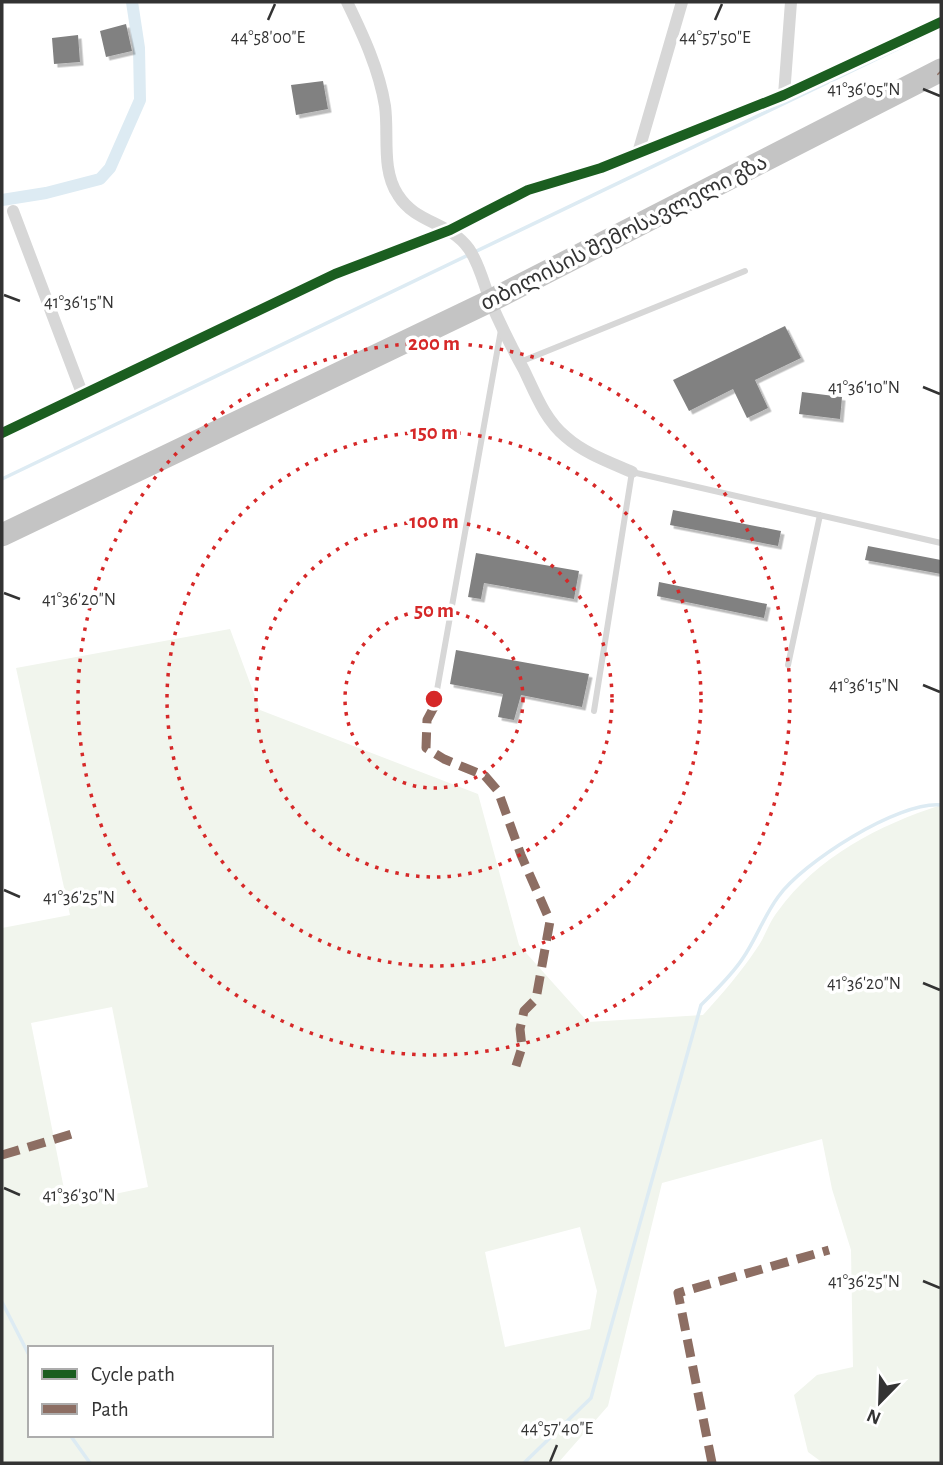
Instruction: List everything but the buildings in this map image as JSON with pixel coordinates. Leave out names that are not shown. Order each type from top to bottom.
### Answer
[{"type":"highway","name":"თბილისის შემოსავლელი გზა","points":[[2,536],[490,301],[941,70]]},
{"type":"street","points":[[346,2],[366,41],[378,79],[385,107],[386,146],[398,195],[417,215],[450,230],[469,249],[502,327],[548,418],[565,437],[585,451],[632,472]]},
{"type":"street","points":[[638,153],[682,2]]},
{"type":"street","points":[[784,95],[791,2]]},
{"type":"street","points":[[2,433],[335,274],[450,230],[528,190],[601,168],[784,95],[941,22]]},
{"type":"street","points":[[13,211],[82,393]]},
{"type":"lane","points":[[520,362],[745,271]]},
{"type":"lane","points":[[434,707],[502,327]]},
{"type":"lane","points":[[594,711],[632,472],[941,543]]},
{"type":"lane","points":[[788,665],[820,515]]},
{"type":"shaded area","points":[[230,629],[260,710],[478,794],[519,945],[588,1022],[703,1015],[751,957],[778,911],[811,874],[872,833],[941,805],[941,1463],[823,1463],[808,1452],[794,1395],[817,1375],[853,1367],[851,1250],[832,1189],[822,1139],[662,1183],[608,1406],[558,1463],[2,1463],[2,928],[70,915],[16,668]],"holes":[[[112,1007],[148,1187],[67,1204],[31,1023]],[[580,1227],[597,1291],[590,1329],[505,1347],[485,1252]]]},
{"type":"waterway","points":[[2,200],[46,193],[100,179],[110,168],[140,100],[139,48],[132,2]]},
{"type":"waterway","points":[[2,479],[918,39]]},
{"type":"waterway","points":[[524,1463],[591,1398],[701,1005],[739,964],[768,912],[790,883],[829,852],[877,823],[923,806],[941,805]]},
{"type":"waterway","points":[[2,1302],[28,1353]]},
{"type":"waterway","points":[[71,1437],[90,1463]]},
{"type":"marked path","points":[[434,707],[427,720],[426,748],[444,759],[485,776],[498,791],[521,855],[550,921],[536,999],[524,1011],[520,1029],[522,1047],[516,1066]]},
{"type":"marked path","points":[[2,1155],[72,1134]]},
{"type":"marked path","points":[[712,1463],[678,1293],[829,1250]]},
{"type":"cycle path","points":[[2,433],[335,274],[450,230],[528,190],[601,168],[784,95],[941,22]]}]
